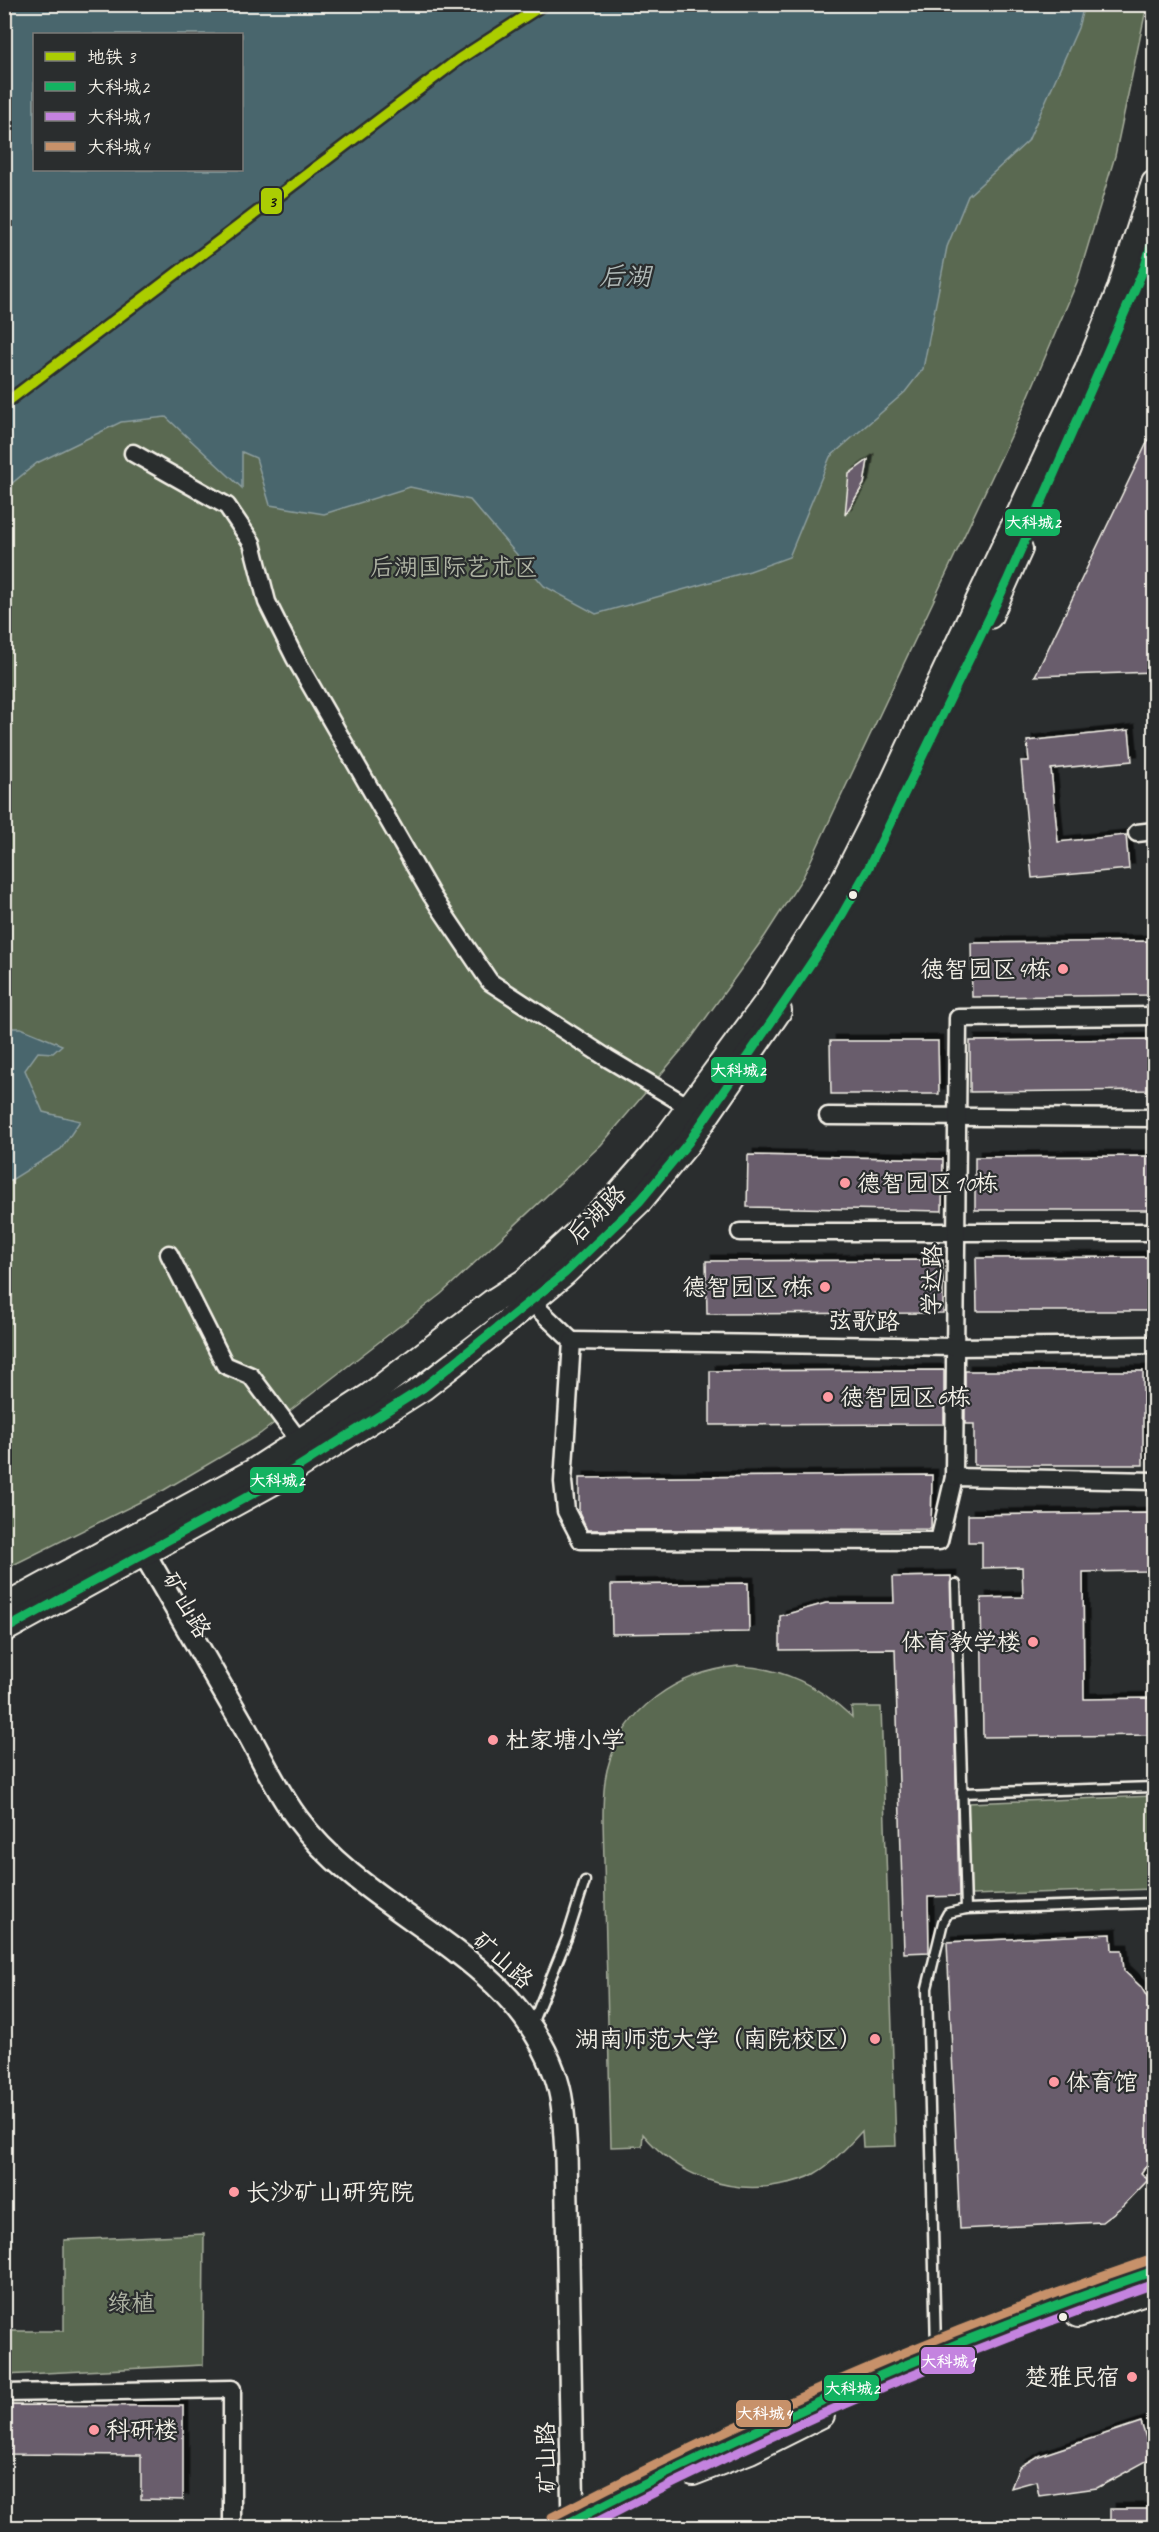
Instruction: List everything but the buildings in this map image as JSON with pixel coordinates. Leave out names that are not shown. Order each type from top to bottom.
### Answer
[{"type":"main road","name":"后湖路","points":[[4,1630],[301,1443],[369,1396],[492,1302],[525,1281],[618,1195],[689,1107],[769,999],[821,918],[839,889],[888,794],[1086,370],[1119,291],[1155,183]]},
{"type":"main road","name":"后湖路","points":[[4,1607],[133,1549],[284,1476],[423,1388],[531,1302],[640,1201],[688,1143],[834,929],[873,859],[1007,580],[1145,266],[1155,236]]},
{"type":"main road","points":[[570,2526],[687,2460],[815,2400],[936,2351],[1155,2271]]},
{"type":"main road","points":[[570,2526],[750,2451],[813,2418],[925,2372],[1155,2289]]},
{"type":"street","points":[[133,453],[227,506],[252,543],[267,602],[295,658],[432,896],[490,982],[607,1058],[689,1107]]},
{"type":"street","points":[[1137,833],[1155,831]]},
{"type":"street","name":"学达路","points":[[572,1341],[563,1482],[566,1511],[581,1540],[939,1541],[954,1477],[958,1018],[1155,1016]]},
{"type":"street","points":[[828,1116],[1155,1118]]},
{"type":"street","points":[[740,1232],[1155,1232]]},
{"type":"street","points":[[169,1254],[225,1365],[251,1376],[301,1443]]},
{"type":"street","points":[[531,1302],[572,1341]]},
{"type":"street","name":"弦歌路","points":[[572,1341],[955,1347],[1155,1345]]},
{"type":"street","points":[[954,1477],[1155,1481]]},
{"type":"street","name":"矿山路","points":[[133,1549],[267,1790],[305,1845],[345,1883],[485,1987],[529,2031],[555,2074],[563,2118],[567,2187],[570,2526]]},
{"type":"street","points":[[4,2393],[232,2389],[232,2528]]},
{"type":"lane","points":[[956,1584],[966,1909]]},
{"type":"lane","points":[[962,1793],[1155,1787]]},
{"type":"lane","points":[[529,2031],[567,1938],[585,1881]]},
{"type":"lane","points":[[936,2351],[927,1988],[943,1922],[948,1913],[966,1909],[1155,1903]]},
{"type":"green space","name":"后湖国际艺术区","points":[[5,5],[1147,5],[1115,156],[1077,282],[1015,428],[803,877],[765,936],[690,1040],[601,1145],[441,1294],[260,1434],[164,1490],[5,1569]]},
{"type":"green space","points":[[738,1666],[771,1670],[800,1681],[827,1696],[852,1717],[851,1707],[881,1707],[896,2146],[863,2147],[862,2131],[834,2160],[814,2174],[795,2181],[763,2187],[725,2185],[706,2179],[672,2161],[643,2134],[642,2146],[611,2147],[603,1820],[607,1770],[626,1728],[639,1711],[656,1697],[695,1676]]},
{"type":"green space","points":[[1154,1796],[1154,1889],[971,1895],[968,1803]]},
{"type":"green space","name":"绿植","points":[[204,2234],[203,2365],[5,2375],[5,2331],[64,2331],[64,2240]]},
{"type":"water","name":"后湖","points":[[5,4],[1084,4],[1078,28],[1028,141],[968,196],[947,247],[923,369],[905,392],[830,457],[789,557],[750,571],[596,614],[544,586],[470,500],[410,487],[324,514],[270,505],[256,458],[242,452],[242,488],[166,417],[121,422],[37,463],[5,489]]},
{"type":"water","points":[[5,1028],[21,1028],[62,1045],[53,1053],[38,1052],[25,1070],[43,1112],[80,1121],[61,1149],[5,1184]]},
{"type":"metro line","name":"3","points":[[4,404],[459,59],[544,4]]},
{"type":"transit line","name":"大科城2","points":[[4,1630],[274,1482],[423,1388],[565,1273],[640,1201],[688,1143],[834,929],[868,869],[1007,581],[1145,266],[1154,236]]},
{"type":"transit line","name":"大科城4","points":[[552,2517],[698,2444],[846,2377],[997,2315],[1150,2260]]},
{"type":"transit line","name":"大科城2","points":[[559,2528],[704,2455],[926,2356],[1001,2326],[1154,2271]]},
{"type":"transit line","name":"大科城1","points":[[585,2528],[724,2459],[865,2395],[1008,2337],[1154,2284]]},
{"type":"place","name":"徳智园区4栋","points":[[1063,969]]},
{"type":"place","name":"德智园区10栋","points":[[845,1183]]},
{"type":"place","name":"德智园区9栋","points":[[825,1287]]},
{"type":"place","name":"徳智园区6栋","points":[[828,1397]]},
{"type":"place","name":"体育教学楼","points":[[1033,1642]]},
{"type":"place","name":"杜家塘小学","points":[[493,1740]]},
{"type":"place","name":"湖南师范大学（南院校区）","points":[[875,2039]]},
{"type":"place","name":"体育馆","points":[[1054,2082]]},
{"type":"place","name":"长沙矿山研究院","points":[[234,2192]]},
{"type":"place","name":"楚雅民宿","points":[[1132,2377]]},
{"type":"place","name":"科研楼","points":[[94,2430]]}]
